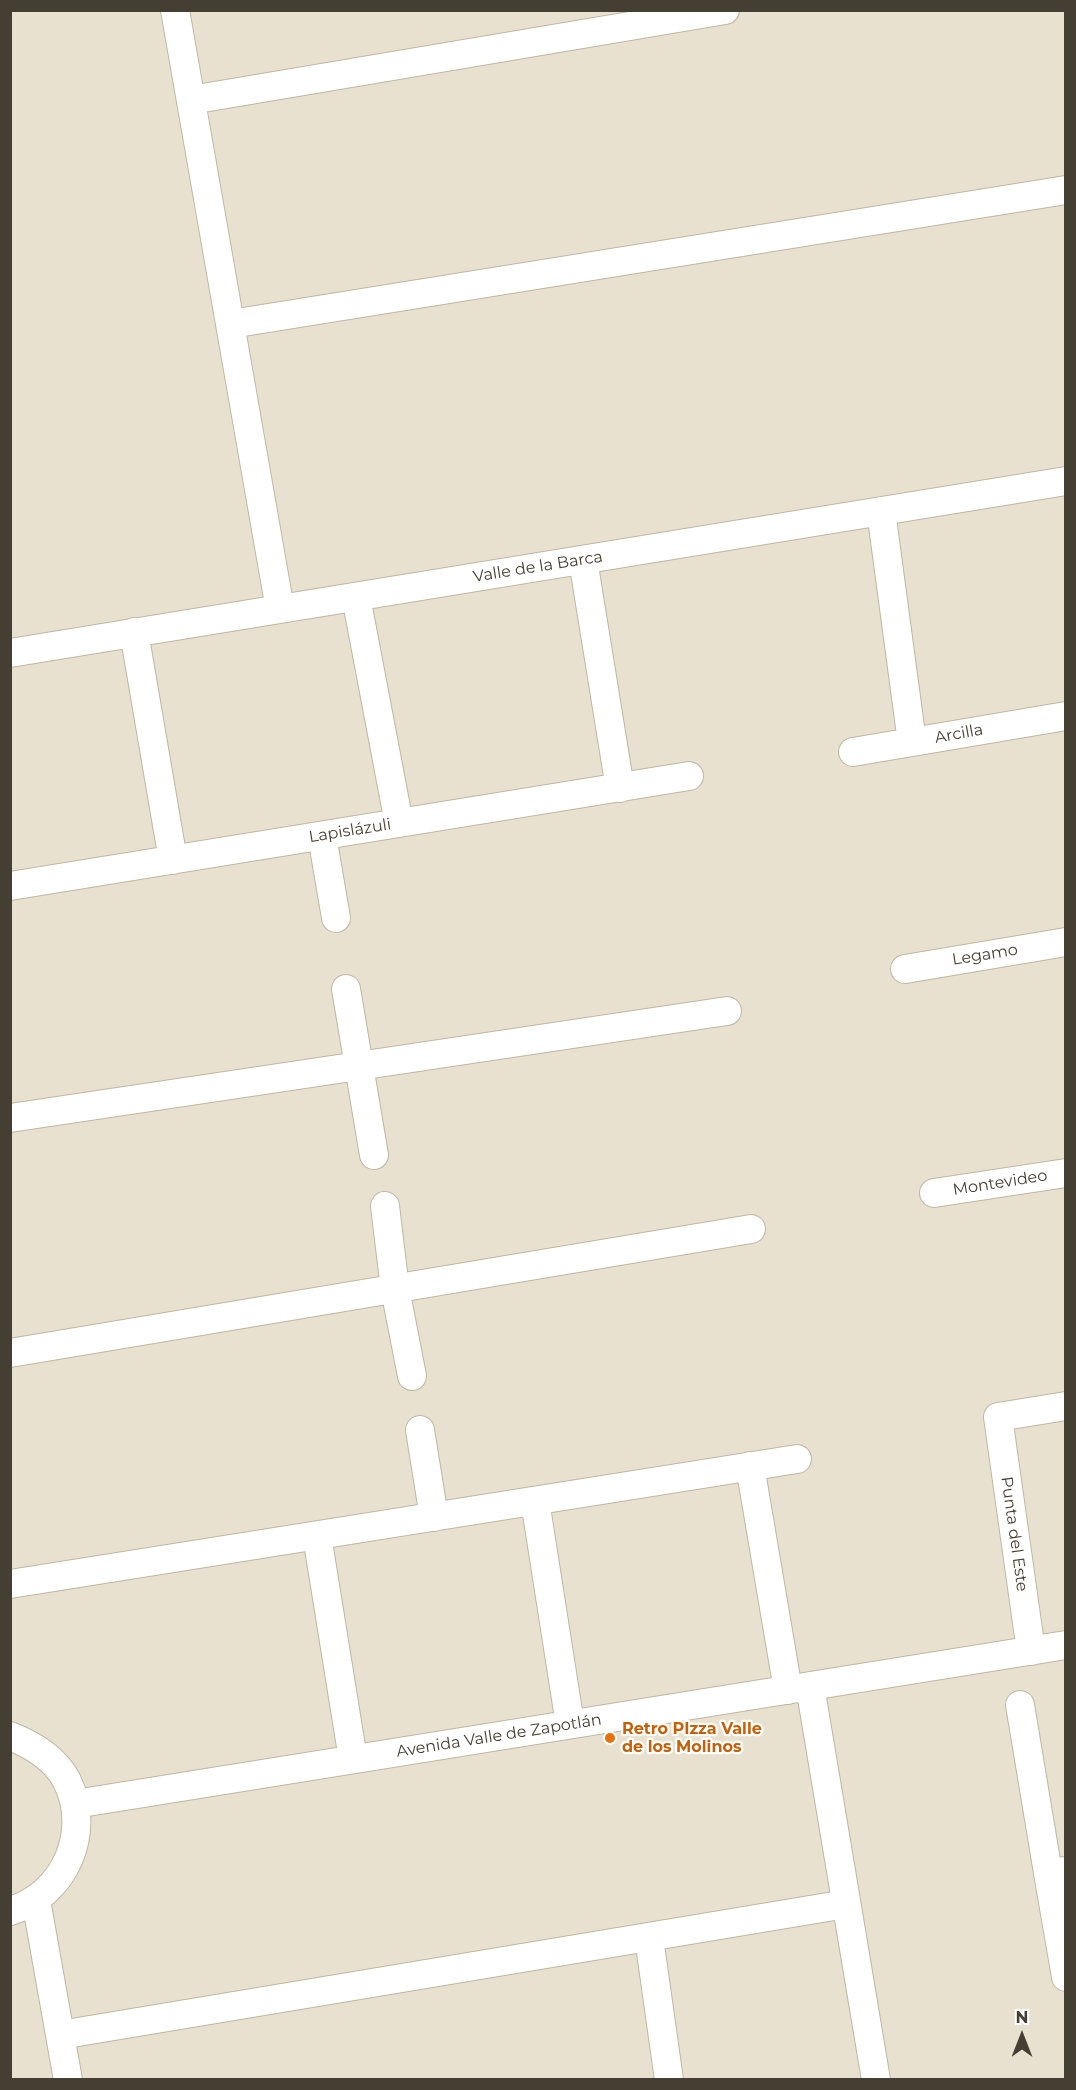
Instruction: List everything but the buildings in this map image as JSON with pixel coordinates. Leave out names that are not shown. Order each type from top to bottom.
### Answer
[{"type":"street","points":[[175,10],[280,609]]},
{"type":"street","points":[[191,100],[724,10]]},
{"type":"street","points":[[231,324],[1065,190]]},
{"type":"street","name":"Valle de la Barca","points":[[10,653],[1065,481]]},
{"type":"street","points":[[881,511],[912,742]]},
{"type":"street","points":[[583,560],[620,788]]},
{"type":"street","points":[[356,597],[399,823]]},
{"type":"street","points":[[134,633],[173,860]]},
{"type":"street","name":"Arcilla","points":[[854,752],[1065,716]]},
{"type":"street","name":"Lapislázuli","points":[[10,886],[689,776]]},
{"type":"street","points":[[322,836],[336,918]]},
{"type":"street","name":"Legamo","points":[[905,969],[1065,942]]},
{"type":"street","points":[[346,989],[374,1155]]},
{"type":"street","points":[[10,1118],[727,1011]]},
{"type":"street","name":"Montevideo","points":[[934,1193],[1065,1173]]},
{"type":"street","points":[[384,1206],[395,1289],[412,1376]]},
{"type":"street","points":[[10,1353],[751,1229]]},
{"type":"street","name":"Punta del Este","points":[[1031,1651],[998,1417],[1065,1406]]},
{"type":"street","points":[[420,1430],[434,1517]]},
{"type":"street","points":[[10,1584],[797,1459]]},
{"type":"street","points":[[750,1466],[846,1904],[876,2079]]},
{"type":"street","points":[[535,1501],[570,1724]]},
{"type":"street","points":[[317,1536],[352,1759]]},
{"type":"street","name":"Avenida Valle de Zapotlán","points":[[75,1804],[1065,1646]]},
{"type":"street","points":[[1020,1705],[1057,1872],[1065,1977]]},
{"type":"street","points":[[10,1736],[32,1744],[51,1760],[66,1780],[75,1804],[77,1831],[71,1858],[57,1881],[36,1900],[10,1911]]},
{"type":"street","points":[[36,1900],[68,2079]]},
{"type":"street","points":[[60,2034],[846,1904]]},
{"type":"street","points":[[649,1938],[669,2079]]},
{"type":"shaded area","points":[[11,11],[1065,11],[1065,2079],[11,2079]]},
{"type":"place","name":"Retro PIzza Valle de los Molinos","points":[[610,1738]]}]
